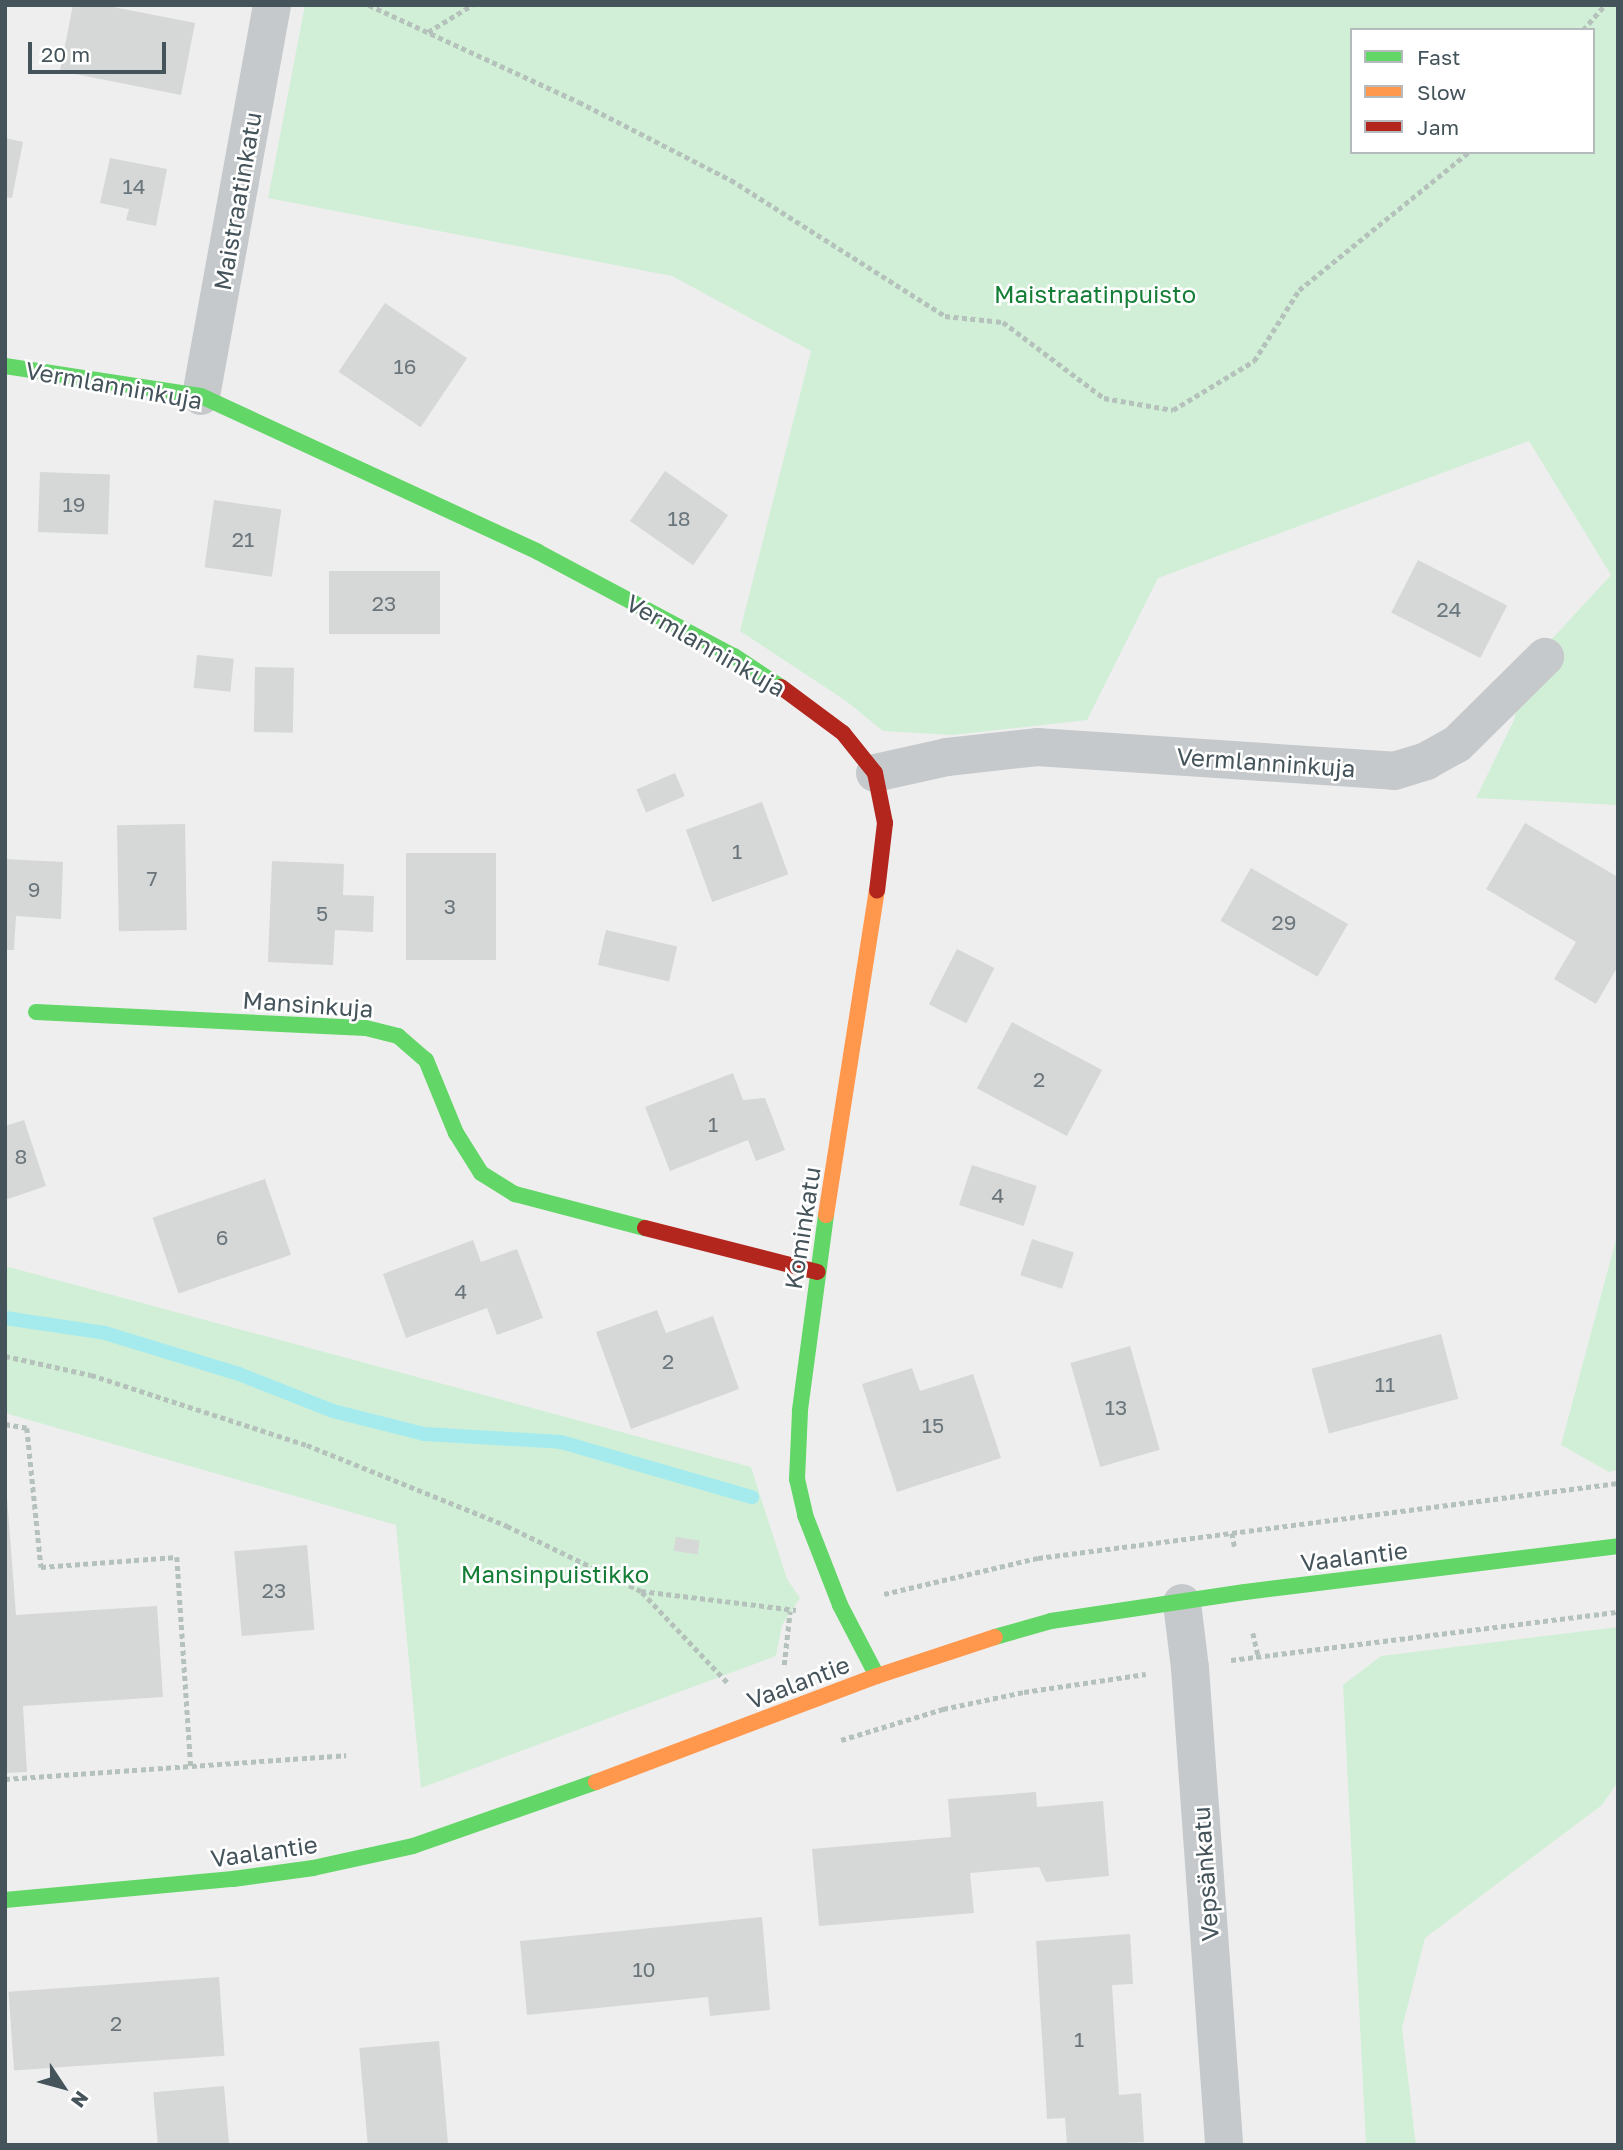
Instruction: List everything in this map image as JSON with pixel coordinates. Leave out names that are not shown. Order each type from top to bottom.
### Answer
[{"type":"street","name":"Maistraatinkatu","points":[[201,396],[272,5]]},
{"type":"street","name":"Vermlanninkuja","points":[[5,366],[201,396],[538,552],[734,656],[801,700],[843,733],[875,773],[947,757],[1037,747],[1394,771],[1426,761],[1457,744],[1545,657]]},
{"type":"street","name":"Kominkatu","points":[[875,773],[884,823],[879,877],[817,1272],[800,1411],[797,1479],[805,1515],[840,1605],[877,1676]]},
{"type":"street","name":"Mansinkuja","points":[[36,1012],[366,1028],[398,1036],[426,1060],[456,1133],[481,1173],[515,1194],[817,1272]]},
{"type":"street","name":"Vaalantie","points":[[5,1900],[233,1879],[313,1868],[413,1846],[578,1789],[877,1676],[966,1645],[1051,1621],[1618,1546]]},
{"type":"street","name":"Vepsänkatu","points":[[1182,1603],[1190,1668],[1224,2145]]},
{"type":"path","points":[[369,5],[579,102],[731,180],[945,316],[1003,322],[1104,398],[1173,410],[1254,361],[1299,290],[1467,154]]},
{"type":"path","points":[[427,33],[471,5]]},
{"type":"path","points":[[1585,28],[1605,5]]},
{"type":"path","points":[[5,1356],[91,1375],[307,1445],[508,1526],[641,1591],[790,1611],[840,1605],[1038,1558],[1618,1483]]},
{"type":"path","points":[[5,1424],[27,1428],[41,1567],[177,1557],[191,1766]]},
{"type":"path","points":[[641,1591],[728,1684],[740,1680]]},
{"type":"path","points":[[774,1668],[786,1664],[790,1611]]},
{"type":"path","points":[[831,1742],[943,1709],[1024,1692],[1190,1668],[1258,1655],[1618,1612]]},
{"type":"path","points":[[5,1779],[346,1755]]},
{"type":"green space","name":"Maistraatinpuisto","points":[[305,5],[1618,5],[1618,805],[1476,798],[1514,720],[1525,668],[1611,575],[1529,441],[1158,578],[1087,720],[952,735],[883,731],[846,701],[740,631],[811,351],[672,276],[268,198]]},
{"type":"green space","points":[[1618,1232],[1618,1470],[1609,1472],[1561,1445]]},
{"type":"green space","name":"Mansinpuistikko","points":[[5,1266],[751,1467],[787,1579],[800,1598],[782,1625],[776,1656],[421,1788],[396,1525],[5,1413]]},
{"type":"green space","points":[[1618,1627],[1618,1782],[1602,1805],[1425,1938],[1402,2028],[1416,2145],[1366,2145],[1343,1685],[1381,1656]]},
{"type":"building","points":[[73,5],[103,5],[195,23],[181,95],[60,71]]},
{"type":"building","points":[[5,138],[23,142],[12,198],[5,197]]},
{"type":"building","points":[[110,158],[167,169],[156,226],[126,220],[129,209],[100,203]]},
{"type":"building","points":[[385,303],[467,358],[421,427],[339,372]]},
{"type":"building","points":[[665,471],[728,515],[693,565],[630,521]]},
{"type":"building","points":[[40,472],[110,474],[108,534],[38,532]]},
{"type":"building","points":[[214,500],[281,509],[272,577],[205,567]]},
{"type":"building","points":[[1418,560],[1507,605],[1480,658],[1391,613]]},
{"type":"building","points":[[329,571],[440,571],[440,634],[329,634]]},
{"type":"building","points":[[197,655],[234,659],[230,692],[194,688]]},
{"type":"building","points":[[255,667],[294,668],[293,733],[254,732]]},
{"type":"building","points":[[675,773],[685,796],[646,812],[636,789]]},
{"type":"building","points":[[762,802],[788,874],[712,902],[686,830]]},
{"type":"building","points":[[1525,823],[1618,877],[1618,966],[1596,1004],[1554,979],[1576,942],[1486,889]]},
{"type":"building","points":[[185,824],[187,930],[119,931],[117,825]]},
{"type":"building","points":[[406,853],[496,853],[496,960],[406,960]]},
{"type":"building","points":[[5,859],[63,862],[61,919],[16,916],[14,950],[5,950]]},
{"type":"building","points":[[272,861],[344,864],[343,895],[374,896],[373,932],[335,930],[333,965],[268,962]]},
{"type":"building","points":[[1251,868],[1348,924],[1317,977],[1220,921]]},
{"type":"building","points":[[606,930],[677,946],[669,981],[598,965]]},
{"type":"building","points":[[957,949],[994,968],[966,1023],[929,1004]]},
{"type":"building","points":[[1012,1022],[1102,1070],[1067,1136],[977,1088]]},
{"type":"building","points":[[733,1073],[743,1100],[765,1098],[785,1150],[756,1161],[748,1140],[670,1171],[645,1107]]},
{"type":"building","points":[[24,1120],[46,1186],[5,1200],[5,1126]]},
{"type":"building","points":[[972,1165],[1037,1186],[1024,1226],[959,1205]]},
{"type":"building","points":[[265,1179],[291,1255],[179,1293],[152,1218]]},
{"type":"building","points":[[1032,1239],[1074,1253],[1062,1289],[1020,1275]]},
{"type":"building","points":[[473,1240],[481,1262],[517,1249],[543,1318],[497,1335],[487,1308],[406,1338],[383,1274]]},
{"type":"building","points":[[657,1310],[666,1333],[713,1316],[739,1389],[631,1429],[596,1332]]},
{"type":"building","points":[[1441,1334],[1458,1399],[1329,1433],[1312,1369]]},
{"type":"building","points":[[1130,1346],[1160,1450],[1100,1467],[1070,1363]]},
{"type":"building","points":[[912,1368],[920,1391],[973,1374],[1001,1458],[897,1492],[862,1384]]},
{"type":"building","points":[[5,1471],[16,1615],[157,1606],[163,1697],[23,1706],[27,1772],[5,1773]]},
{"type":"building","points":[[676,1537],[700,1541],[698,1555],[674,1551]]},
{"type":"building","points":[[307,1545],[314,1630],[242,1636],[234,1551]]},
{"type":"building","points":[[1036,1792],[1037,1807],[1103,1801],[1109,1876],[1046,1882],[1039,1867],[970,1873],[974,1913],[819,1926],[812,1849],[951,1837],[948,1799]]},
{"type":"building","points":[[762,1917],[770,2010],[710,2016],[708,1997],[527,2015],[520,1941]]},
{"type":"building","points":[[1130,1934],[1133,1984],[1112,1985],[1119,2095],[1141,2093],[1144,2142],[1067,2145],[1065,2118],[1047,2119],[1036,1941]]},
{"type":"building","points":[[219,1977],[225,2056],[14,2071],[9,1992]]},
{"type":"building","points":[[439,2041],[448,2145],[368,2145],[359,2048]]},
{"type":"building","points":[[224,2086],[229,2145],[158,2145],[153,2092]]},
{"type":"waterway","points":[[5,1318],[105,1333],[239,1374],[333,1411],[424,1434],[561,1442],[752,1497]]},
{"type":"traffic: fast","points":[[5,366],[201,396],[538,552],[734,656],[781,687]]},
{"type":"traffic: fast","points":[[36,1012],[366,1028],[398,1036],[426,1060],[456,1133],[481,1173],[515,1194],[645,1228]]},
{"type":"traffic: fast","points":[[826,1215],[800,1411],[797,1479],[805,1515],[840,1605],[877,1676]]},
{"type":"traffic: fast","points":[[995,1637],[1051,1621],[1245,1592],[1618,1546]]},
{"type":"traffic: fast","points":[[5,1900],[233,1879],[313,1868],[413,1846],[596,1782]]},
{"type":"traffic: slow","points":[[826,1215],[877,891]]},
{"type":"traffic: slow","points":[[596,1782],[877,1676],[995,1637]]},
{"type":"traffic: jam","points":[[781,687],[843,733],[875,773],[885,823],[877,891]]},
{"type":"traffic: jam","points":[[645,1228],[817,1272]]}]
